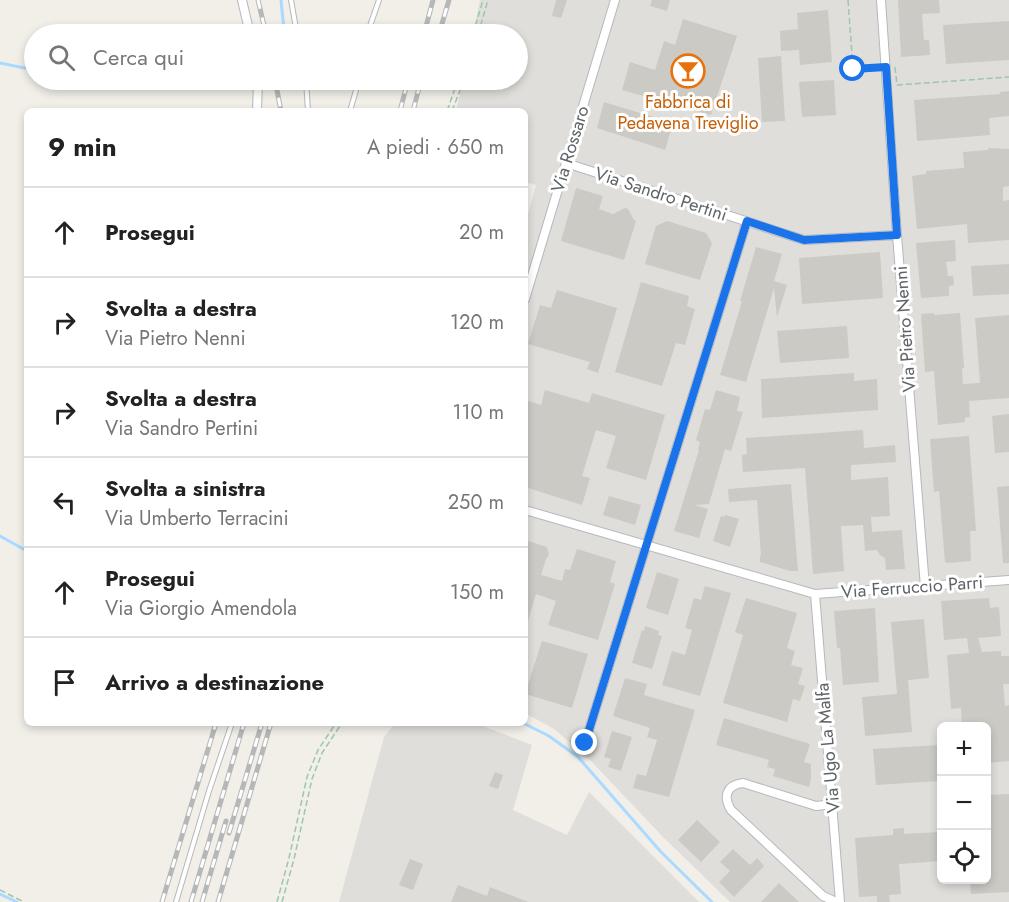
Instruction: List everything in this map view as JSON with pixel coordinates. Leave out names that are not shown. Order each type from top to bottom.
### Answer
[{"type":"street","points":[[242,0],[248,24]]},
{"type":"street","name":"Via Rossaro","points":[[528,289],[615,0]]},
{"type":"street","name":"Via Pietro Nenni","points":[[881,0],[925,586]]},
{"type":"street","points":[[256,108],[257,90]]},
{"type":"street","name":"Via Sandro Pertini","points":[[566,163],[804,240],[897,235]]},
{"type":"street","points":[[585,743],[747,221]]},
{"type":"street","points":[[528,511],[815,594]]},
{"type":"street","name":"Via Ferruccio Parri","points":[[815,594],[1009,580]]},
{"type":"street","name":"Via Ugo La Malfa","points":[[815,594],[840,902]]},
{"type":"street","points":[[833,804],[816,806],[743,783],[733,785],[726,798],[731,810],[823,896],[836,902]]},
{"type":"lane","points":[[291,0],[295,24]]},
{"type":"lane","points":[[371,24],[378,0]]},
{"type":"lane","points":[[307,90],[308,108]]},
{"type":"lane","points":[[351,108],[356,90]]},
{"type":"lane","points":[[176,902],[231,726]]},
{"type":"path","points":[[476,24],[483,0]]},
{"type":"path","points":[[481,24],[488,0]]},
{"type":"path","points":[[848,0],[853,69],[895,67],[897,85],[1009,77]]},
{"type":"path","points":[[448,108],[454,90]]},
{"type":"path","points":[[453,108],[460,90]]},
{"type":"path","points":[[277,902],[307,777],[318,750],[334,726]]},
{"type":"path","points":[[282,902],[312,779],[322,753],[340,726]]},
{"type":"path","points":[[0,890],[24,902]]},
{"type":"shaded area","points":[[480,0],[1009,0],[1009,902],[730,902],[662,836],[591,761],[554,729],[528,715],[528,215],[536,185],[528,183],[528,108],[457,108],[461,90],[528,90],[528,24],[475,24]]},
{"type":"shaded area","points":[[393,726],[483,726],[532,745],[513,810],[567,835],[589,792],[699,902],[339,902],[384,737]]},
{"type":"building","points":[[556,0],[567,0],[561,18],[552,16]]},
{"type":"building","points":[[652,0],[670,0],[667,11],[650,6]]},
{"type":"building","points":[[898,0],[939,0],[940,13],[922,14],[924,40],[929,40],[930,55],[901,57]]},
{"type":"building","points":[[828,10],[832,62],[800,65],[799,50],[781,51],[780,31],[798,29],[797,13]]},
{"type":"building","points":[[683,19],[737,36],[711,115],[622,90],[630,62],[655,70],[664,41],[675,45]]},
{"type":"building","points":[[1009,21],[1009,60],[946,64],[943,25]]},
{"type":"building","points":[[781,56],[785,121],[762,122],[758,58]]},
{"type":"building","points":[[834,80],[836,115],[802,117],[799,82]]},
{"type":"building","points":[[1009,91],[1009,116],[989,118],[990,135],[917,141],[914,100],[1000,94],[1000,92]]},
{"type":"building","points":[[604,102],[673,123],[665,150],[597,128]]},
{"type":"building","points":[[988,148],[1009,149],[1009,186],[1003,187],[1003,201],[1009,200],[1009,240],[968,243],[967,224],[917,229],[912,176],[926,174],[926,171],[964,168],[963,152],[988,150]]},
{"type":"building","points":[[576,188],[603,196],[599,209],[613,214],[625,208],[636,221],[624,260],[561,241]]},
{"type":"building","points":[[667,221],[706,233],[712,243],[700,280],[645,264],[656,226]]},
{"type":"building","points":[[955,240],[956,261],[946,262],[948,276],[953,276],[954,285],[949,286],[949,296],[921,298],[916,243]]},
{"type":"building","points":[[756,247],[782,254],[774,281],[787,285],[777,317],[774,288],[746,382],[720,375]]},
{"type":"building","points":[[880,252],[883,298],[802,304],[799,258]]},
{"type":"building","points":[[1009,264],[1009,294],[973,296],[971,266]]},
{"type":"building","points":[[641,282],[689,296],[687,306],[695,309],[685,345],[676,343],[662,386],[615,372]]},
{"type":"building","points":[[557,290],[617,308],[598,373],[587,369],[590,362],[528,344],[540,305],[551,308]]},
{"type":"building","points":[[934,313],[934,315],[960,313],[963,384],[980,383],[975,318],[1009,315],[1009,398],[969,401],[970,417],[965,418],[965,422],[938,425],[934,371],[925,372],[921,314]]},
{"type":"building","points":[[847,326],[849,358],[780,363],[777,331]]},
{"type":"building","points":[[854,373],[854,381],[877,379],[878,410],[762,418],[761,379]]},
{"type":"building","points":[[545,390],[589,403],[592,393],[665,415],[646,480],[606,468],[616,436],[596,430],[582,476],[590,478],[582,505],[528,488],[528,401],[541,405]]},
{"type":"building","points":[[716,390],[740,397],[737,411],[743,412],[731,451],[725,449],[709,504],[694,505],[708,509],[699,538],[674,531],[699,450],[700,442],[696,440],[705,409],[710,410]]},
{"type":"building","points":[[1009,414],[1009,452],[995,453],[992,416]]},
{"type":"building","points":[[863,430],[864,448],[895,445],[896,462],[851,465],[851,480],[888,477],[890,516],[871,517],[872,532],[902,530],[905,569],[886,570],[885,558],[877,550],[865,551],[863,525],[841,526],[844,571],[813,574],[805,468],[743,472],[742,455],[747,454],[746,438]]},
{"type":"building","points":[[969,436],[976,531],[970,531],[971,561],[948,563],[945,562],[939,491],[934,492],[930,439]]},
{"type":"building","points":[[791,484],[798,571],[790,571],[760,562],[757,500],[729,502],[728,489]]},
{"type":"building","points":[[1009,486],[1009,563],[1003,563],[997,487]]},
{"type":"building","points":[[609,496],[641,505],[635,525],[603,515]]},
{"type":"building","points":[[721,516],[739,519],[730,547],[713,541]]},
{"type":"building","points":[[528,541],[547,547],[549,555],[541,575],[562,581],[565,569],[570,570],[577,549],[616,561],[610,582],[615,584],[598,640],[548,625],[556,601],[536,594],[528,621]]},
{"type":"building","points":[[657,572],[679,579],[668,615],[646,608]]},
{"type":"building","points":[[705,586],[731,593],[700,696],[662,685],[672,651],[685,655],[692,630],[685,628],[694,598],[701,600]]},
{"type":"building","points":[[746,598],[797,613],[787,648],[795,651],[791,665],[803,668],[798,684],[805,686],[800,701],[793,699],[787,722],[723,703],[743,635],[735,632]]},
{"type":"building","points":[[989,598],[990,608],[999,607],[1001,636],[978,638],[982,652],[1001,651],[1001,656],[1009,656],[1009,684],[1003,684],[1005,706],[1009,705],[1009,761],[991,763],[991,722],[962,722],[961,708],[951,709],[947,655],[969,653],[967,638],[944,640],[941,601]]},
{"type":"building","points":[[875,608],[879,682],[843,685],[834,611]]},
{"type":"building","points":[[924,619],[929,678],[908,680],[912,732],[865,736],[862,697],[897,694],[891,622]]},
{"type":"building","points":[[645,626],[659,631],[658,635],[662,636],[652,669],[632,663]]},
{"type":"building","points":[[542,641],[588,654],[572,708],[528,695],[528,685]]},
{"type":"building","points":[[625,678],[647,684],[644,695],[695,710],[669,797],[633,788],[637,774],[646,776],[657,740],[647,737],[650,728],[613,716]]},
{"type":"building","points":[[724,718],[810,744],[804,762],[811,764],[809,787],[773,776],[775,769],[767,767],[769,760],[716,745]]},
{"type":"building","points":[[612,731],[632,737],[621,771],[608,767],[611,759],[604,757]]},
{"type":"building","points":[[937,745],[937,781],[876,785],[873,749]]},
{"type":"building","points":[[495,772],[503,775],[498,789],[489,786]]},
{"type":"building","points":[[1009,794],[1009,892],[971,894],[970,884],[991,884],[991,795]]},
{"type":"building","points":[[697,820],[720,842],[701,862],[678,840]]},
{"type":"building","points":[[904,828],[904,834],[937,832],[937,861],[899,864],[901,894],[889,895],[890,902],[877,902],[877,896],[859,897],[855,838],[893,835],[893,829]]},
{"type":"building","points":[[733,849],[750,865],[757,858],[764,866],[734,897],[719,882],[730,871],[720,862]]},
{"type":"building","points":[[410,859],[423,864],[413,890],[399,885]]},
{"type":"building","points":[[779,883],[799,902],[761,902]]},
{"type":"building","points":[[458,885],[487,896],[490,887],[528,902],[451,902]]},
{"type":"waterway","points":[[281,0],[283,24]]},
{"type":"waterway","points":[[0,63],[24,68]]},
{"type":"waterway","points":[[0,536],[24,549]]},
{"type":"waterway","points":[[528,726],[549,736],[578,757],[661,852],[712,902]]},
{"type":"waterway","points":[[0,894],[17,902]]},
{"type":"railway","points":[[258,0],[264,24]]},
{"type":"railway","points":[[427,24],[433,0]]},
{"type":"railway","points":[[442,24],[449,0]]},
{"type":"railway","points":[[277,90],[280,108]]},
{"type":"railway","points":[[401,108],[405,90]]},
{"type":"railway","points":[[414,108],[418,90]]},
{"type":"railway","points":[[162,902],[215,726]]},
{"type":"railway","points":[[191,902],[243,726]]},
{"type":"railway","points":[[229,833],[261,726]]},
{"type":"railway","points":[[218,902],[270,726]]},
{"type":"railway","points":[[202,902],[226,821]]},
{"type":"place","name":"Fabbrica di Pedavena Treviglio","points":[[688,71]]},
{"type":"route","points":[[585,743],[747,221],[804,240],[897,235],[886,67],[853,69]]}]
